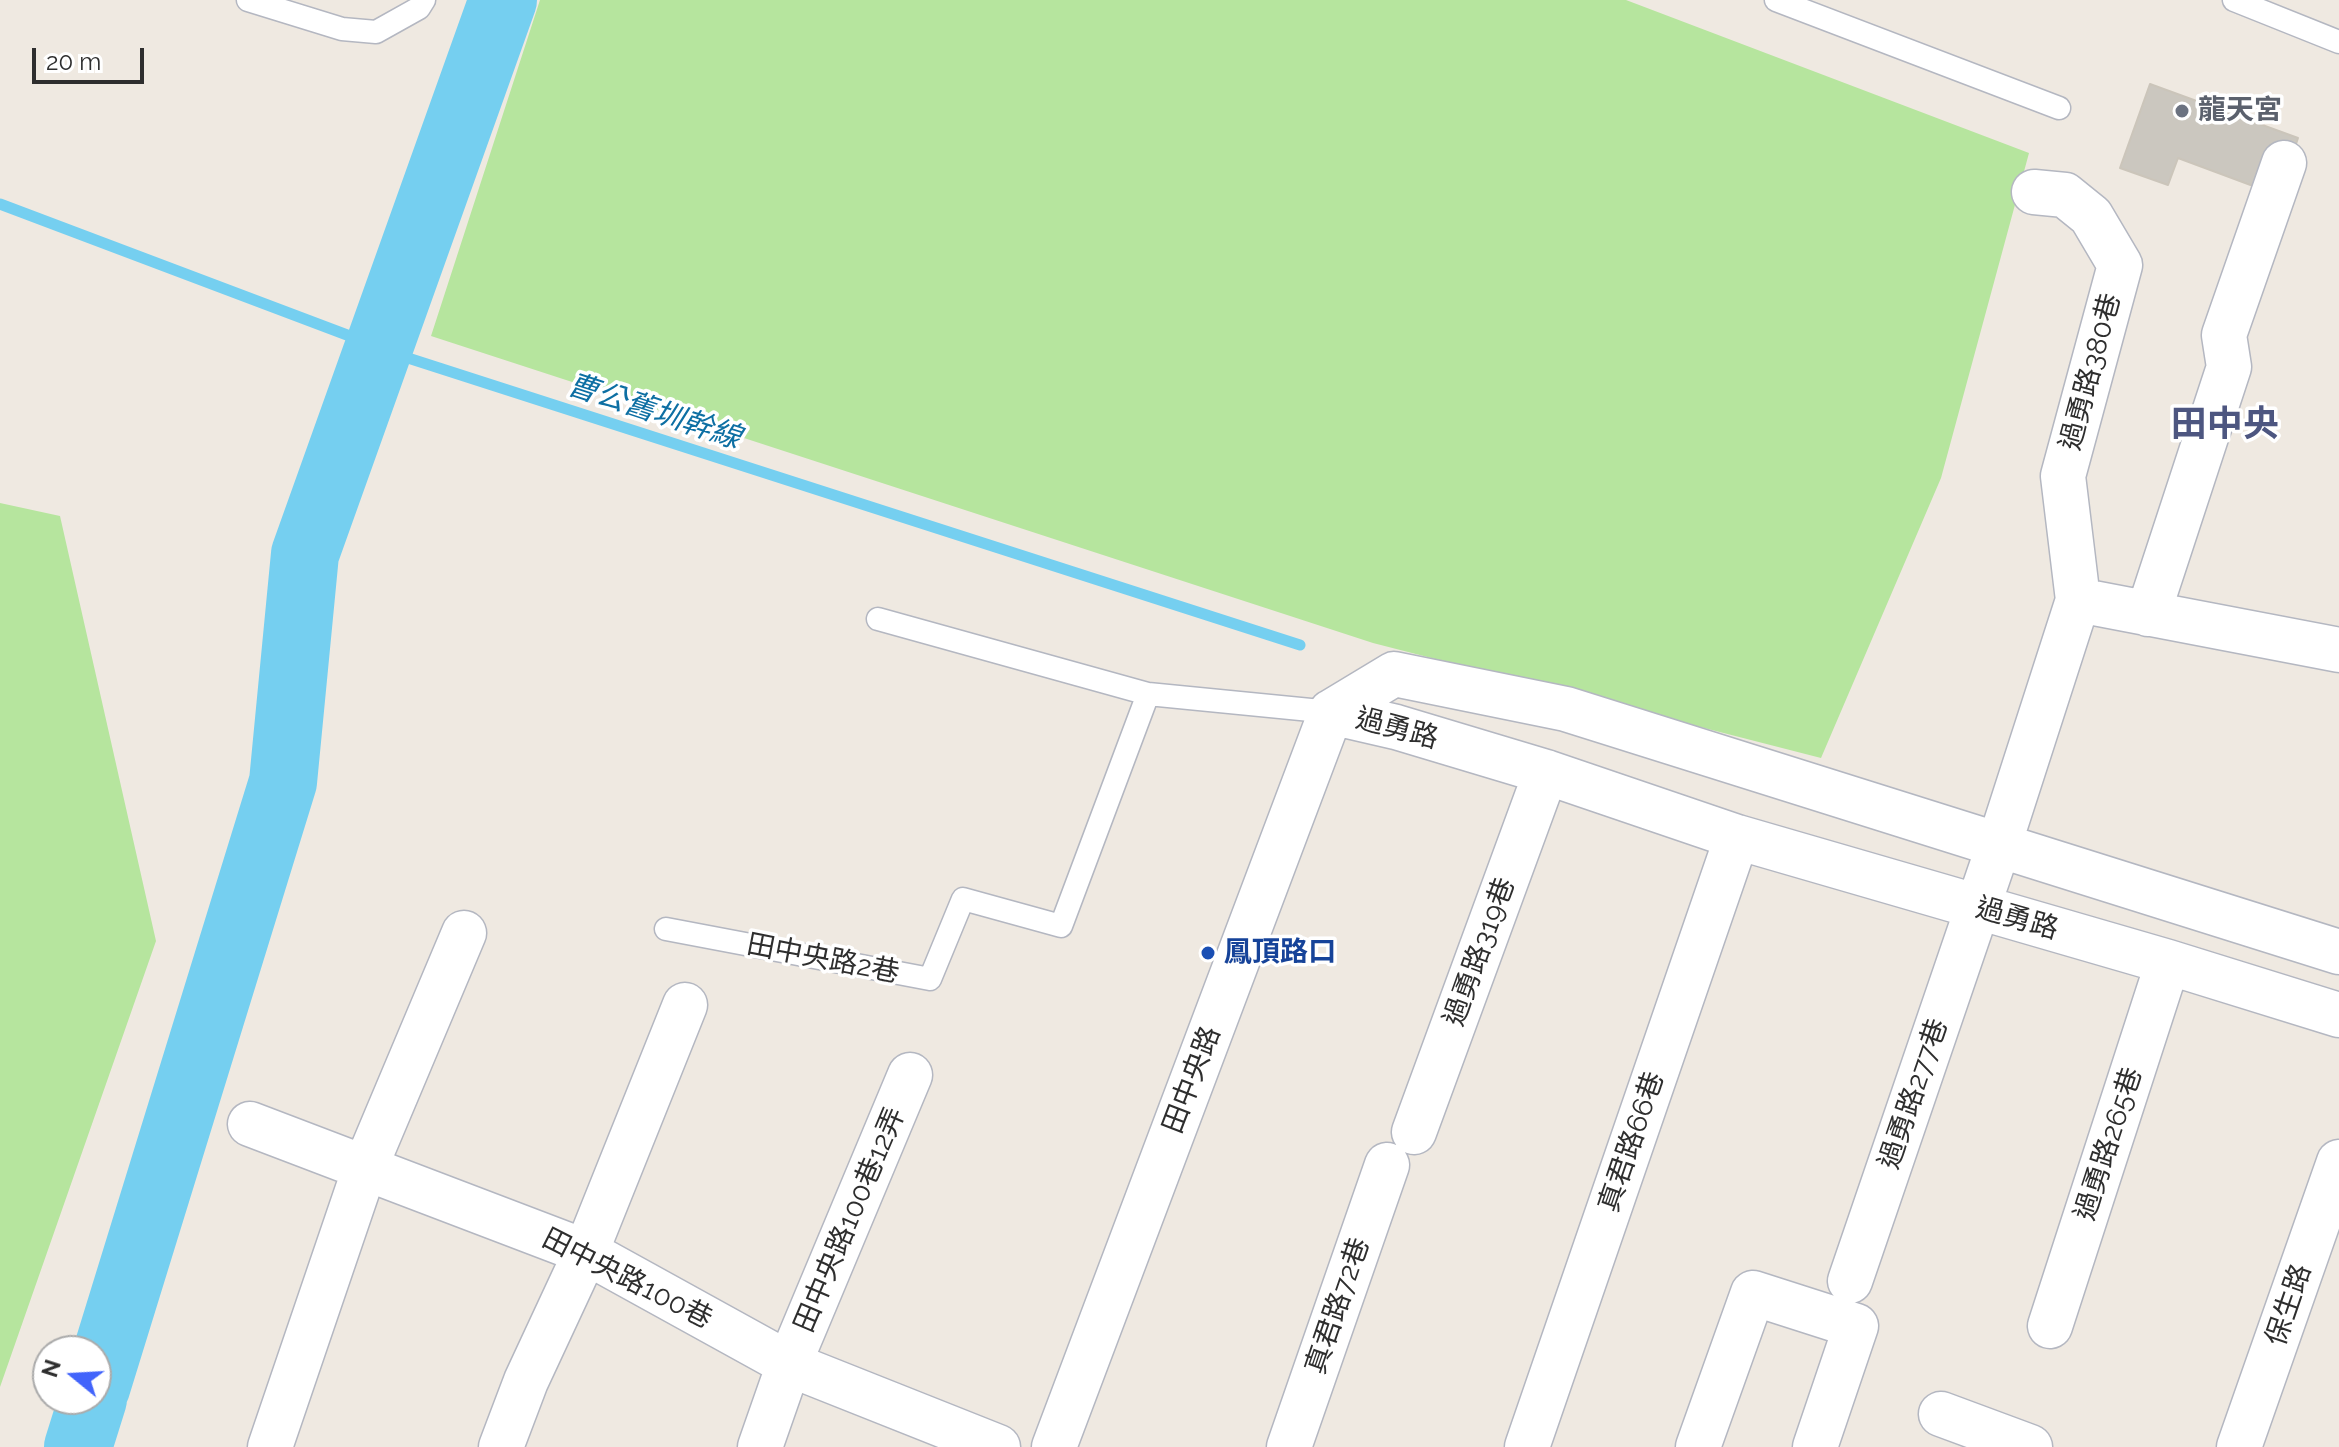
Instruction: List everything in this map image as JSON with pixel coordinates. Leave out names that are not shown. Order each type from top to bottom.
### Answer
[{"type":"street","points":[[2148,614],[2229,367],[2224,335],[2284,163]]},
{"type":"street","name":"過勇路380巷","points":[[1978,908],[2078,600],[2063,476],[2120,265],[2091,216],[2065,195],[2034,192]]},
{"type":"street","points":[[2078,600],[2339,650]]},
{"type":"street","name":"過勇路","points":[[1331,712],[1394,674],[1566,709],[2339,952]]},
{"type":"street","name":"過勇路","points":[[1331,712],[1396,727],[1546,772],[1737,837],[2339,1015]]},
{"type":"street","name":"田中央路","points":[[1054,1447],[1331,712]]},
{"type":"street","name":"過勇路319巷","points":[[1401,1148],[1546,772]]},
{"type":"street","name":"真君路66巷","points":[[1527,1447],[1737,837]]},
{"type":"street","name":"過勇路277巷","points":[[1850,1281],[1978,908]]},
{"type":"street","points":[[270,1447],[365,1168],[464,933]]},
{"type":"street","name":"過勇路265巷","points":[[2050,1326],[2168,962]]},
{"type":"street","points":[[501,1447],[526,1381],[586,1252],[685,1005]]},
{"type":"street","name":"田中央路100巷12弄","points":[[760,1447],[789,1364],[910,1075]]},
{"type":"street","name":"田中央路100巷","points":[[250,1124],[586,1252],[789,1364],[998,1447]]},
{"type":"street","name":"真君路72巷","points":[[1289,1447],[1401,1148]]},
{"type":"street","name":"保生路","points":[[2239,1447],[2339,1162]]},
{"type":"street","points":[[1698,1447],[1753,1293],[1856,1326],[1815,1447]]},
{"type":"street","points":[[1941,1414],[2030,1447]]},
{"type":"lane","points":[[248,0],[342,29],[376,32],[419,8],[424,0]]},
{"type":"lane","points":[[1776,0],[2059,108]]},
{"type":"lane","points":[[2234,0],[2339,42]]},
{"type":"lane","points":[[878,619],[1148,694],[1331,712]]},
{"type":"lane","name":"田中央路2巷","points":[[666,929],[930,979],[963,899],[1061,926],[1148,694]]},
{"type":"green space","points":[[540,0],[1626,0],[2029,153],[1941,478],[1821,758],[1373,643],[431,336]]},
{"type":"green space","points":[[0,503],[60,516],[156,941],[0,1387]]},
{"type":"building","name":"龍天宮","points":[[2150,84],[2298,138],[2290,162],[2264,190],[2178,158],[2168,185],[2120,168]]},
{"type":"waterway","points":[[112,1336],[283,782],[305,554],[503,0]]},
{"type":"waterway","name":"曹公舊圳幹線","points":[[0,204],[408,358],[1300,645]]},
{"type":"waterway","points":[[78,1447],[88,1415]]},
{"type":"place","name":"龍天宮","points":[[2182,111]]},
{"type":"place","name":"鳳頂路口","points":[[1208,953]]},
{"type":"district","name":"田中央","points":[[2225,425]]}]
